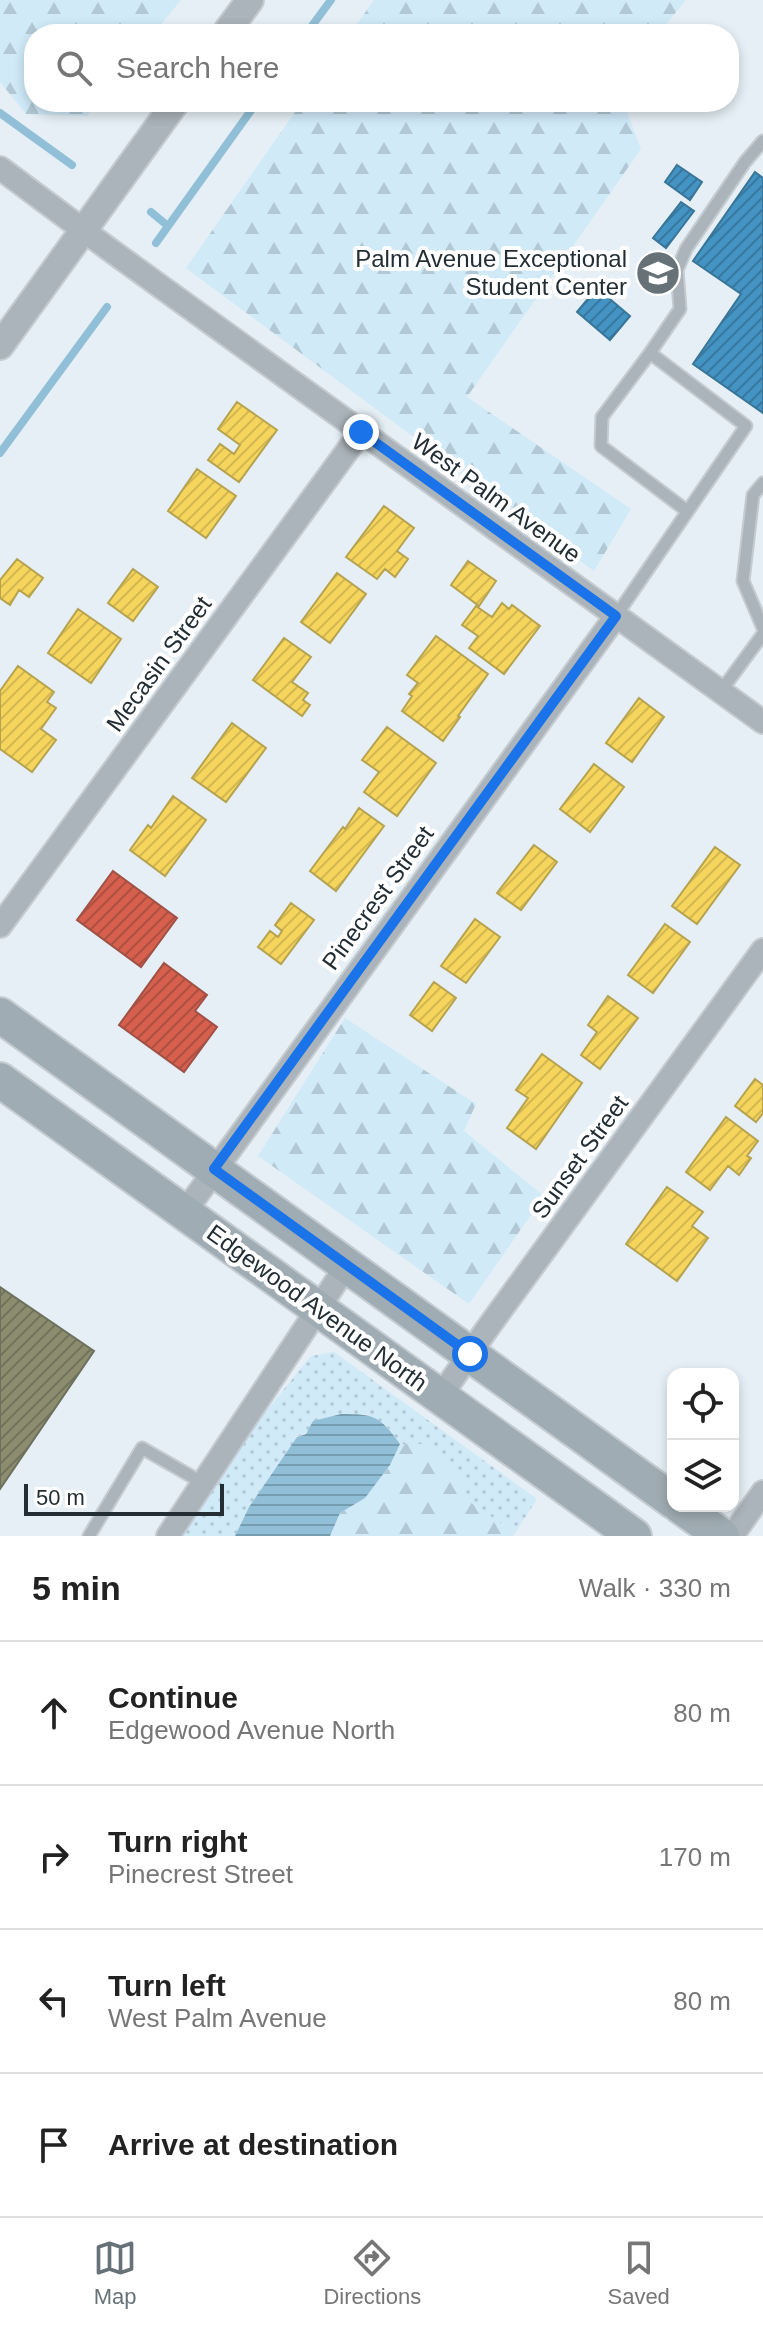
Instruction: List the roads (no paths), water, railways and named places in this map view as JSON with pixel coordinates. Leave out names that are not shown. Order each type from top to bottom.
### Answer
[{"type":"main road","points":[[0,1015],[667,1497]]},
{"type":"main road","name":"Edgewood Avenue North","points":[[0,1080],[634,1536]]},
{"type":"main road","points":[[688,1512],[722,1536]]},
{"type":"street","points":[[232,24],[250,0]]},
{"type":"street","points":[[0,346],[169,112]]},
{"type":"street","name":"West Palm Avenue","points":[[0,168],[763,722]]},
{"type":"street","name":"Mecasin Street","points":[[0,926],[361,432]]},
{"type":"street","name":"Pinecrest Street","points":[[184,1213],[616,616]]},
{"type":"street","name":"Sunset Street","points":[[440,1397],[763,950]]},
{"type":"street","points":[[168,1536],[347,1265]]},
{"type":"street","points":[[732,1536],[763,1492]]},
{"type":"lane","points":[[687,511],[601,446],[602,417],[680,309],[677,270],[686,249],[752,152],[763,141]]},
{"type":"lane","points":[[616,616],[746,426],[650,353]]},
{"type":"lane","points":[[763,483],[753,495],[743,581],[763,628]]},
{"type":"lane","points":[[721,691],[763,634]]},
{"type":"lane","points":[[89,1536],[142,1448],[203,1483]]},
{"type":"water","points":[[341,1414],[376,1418],[400,1444],[390,1465],[365,1498],[340,1513],[330,1536],[235,1536],[249,1507],[297,1437],[306,1434],[313,1421]]},
{"type":"waterway","points":[[313,24],[331,0]]},
{"type":"waterway","points":[[156,243],[250,112]]},
{"type":"waterway","points":[[0,113],[72,165]]},
{"type":"waterway","points":[[151,212],[168,226]]},
{"type":"waterway","points":[[0,453],[107,307]]},
{"type":"place","name":"Palm Avenue Exceptional Student Center","points":[[658,273]]}]
